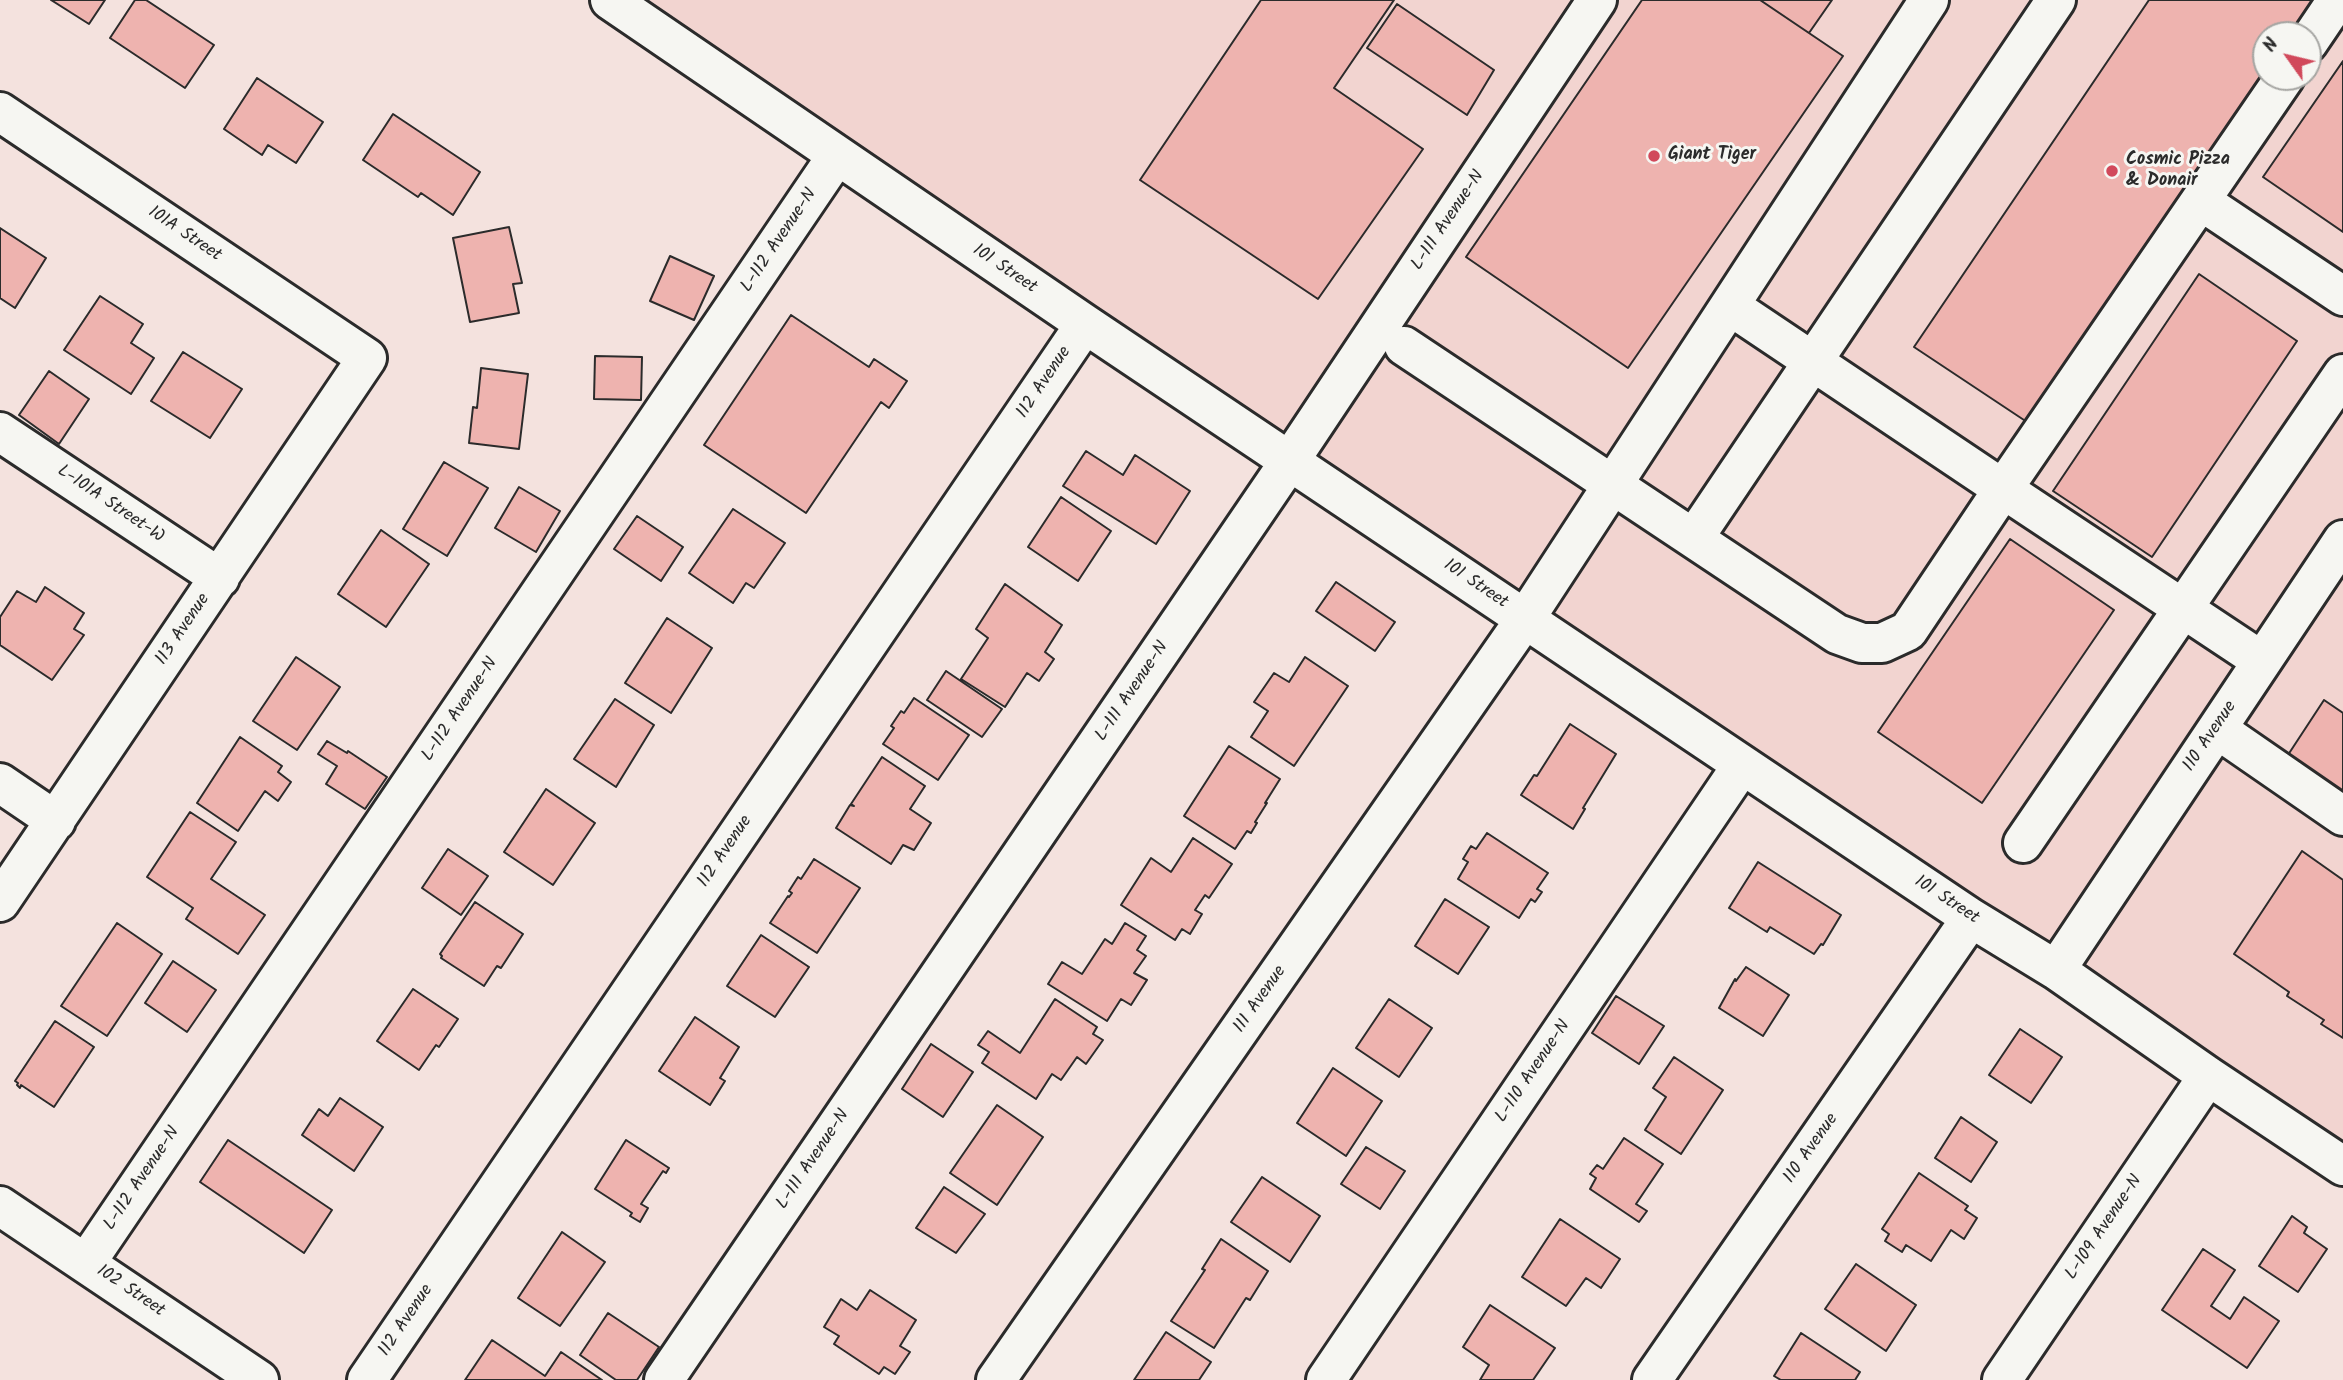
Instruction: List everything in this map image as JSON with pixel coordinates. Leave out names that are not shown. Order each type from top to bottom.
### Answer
[{"type":"street","name":"101 Street","points":[[610,0],[836,157],[1289,462],[1971,918],[2056,970],[2343,1166]]},
{"type":"street","name":"L-111 Avenue-N","points":[[664,1380],[1289,462],[1597,0]]},
{"type":"street","name":"111 Avenue","points":[[996,1380],[1525,619],[1928,0]]},
{"type":"street","points":[[1694,538],[2056,0]]},
{"type":"street","points":[[2322,22],[2337,0]]},
{"type":"street","points":[[1404,346],[1837,634],[1862,643],[1882,643],[1908,631],[2276,91]]},
{"type":"street","name":"101A Street","points":[[0,112],[367,358]]},
{"type":"street","name":"L-112 Avenue-N","points":[[86,1262],[836,157]]},
{"type":"street","points":[[2201,201],[2343,296]]},
{"type":"street","points":[[1730,306],[2262,661]]},
{"type":"street","name":"112 Avenue","points":[[367,1380],[1085,324]]},
{"type":"street","name":"113 Avenue","points":[[0,902],[367,358]]},
{"type":"street","points":[[2023,843],[2343,374]]},
{"type":"street","name":"L-101A Street-W","points":[[0,432],[220,578]]},
{"type":"street","name":"110 Avenue","points":[[2056,970],[2343,540]]},
{"type":"street","points":[[2217,729],[2343,816]]},
{"type":"street","name":"L-110 Avenue-N","points":[[1326,1380],[1742,765]]},
{"type":"street","points":[[0,783],[56,821]]},
{"type":"street","name":"110 Avenue","points":[[1652,1380],[1971,918]]},
{"type":"street","name":"L-109 Avenue-N","points":[[2002,1380],[2208,1076]]},
{"type":"street","name":"102 Street","points":[[0,1206],[259,1380]]},
{"type":"shaded area","points":[[611,0],[2343,0],[2343,1164]]},
{"type":"building","points":[[51,0],[105,0],[89,24]]},
{"type":"building","points":[[135,0],[146,0],[214,45],[185,88],[110,38]]},
{"type":"building","points":[[1261,0],[1394,0],[1334,88],[1423,149],[1318,299],[1140,180]]},
{"type":"building","name":"Giant Tiger","points":[[1642,0],[1760,0],[1843,56],[1628,368],[1466,257]]},
{"type":"building","points":[[1760,0],[1832,0],[1809,33]]},
{"type":"building","points":[[2149,0],[2328,0],[2314,21],[2252,21],[2252,91],[2257,91],[2036,428],[1914,347]]},
{"type":"building","points":[[1397,4],[1494,70],[1467,115],[1367,48]]},
{"type":"building","points":[[2343,61],[2343,232],[2263,177]]},
{"type":"building","points":[[257,78],[323,122],[296,163],[268,145],[262,155],[224,129]]},
{"type":"building","points":[[393,114],[480,172],[453,215],[421,193],[418,197],[363,160]]},
{"type":"building","points":[[509,227],[522,283],[513,284],[519,313],[470,322],[453,238]]},
{"type":"building","points":[[0,228],[46,258],[15,308],[0,298]]},
{"type":"building","points":[[670,256],[714,276],[694,320],[650,301]]},
{"type":"building","points":[[2199,274],[2297,341],[2152,557],[2053,491]]},
{"type":"building","points":[[100,296],[143,324],[131,343],[154,358],[131,394],[64,350]]},
{"type":"building","points":[[791,315],[869,367],[874,359],[907,381],[889,408],[881,402],[806,513],[704,445]]},
{"type":"building","points":[[183,352],[242,389],[210,438],[151,401]]},
{"type":"building","points":[[595,356],[642,357],[641,400],[594,399]]},
{"type":"building","points":[[481,368],[528,374],[519,449],[469,443],[473,407],[477,408]]},
{"type":"building","points":[[49,371],[89,399],[59,444],[19,415]]},
{"type":"building","points":[[1086,451],[1123,475],[1135,455],[1190,491],[1156,544],[1063,486]]},
{"type":"building","points":[[444,462],[488,488],[447,556],[403,529]]},
{"type":"building","points":[[519,487],[560,511],[536,552],[495,528]]},
{"type":"building","points":[[1061,497],[1111,531],[1078,581],[1028,547]]},
{"type":"building","points":[[733,509],[785,543],[754,588],[746,583],[733,603],[689,573]]},
{"type":"building","points":[[637,516],[683,547],[661,581],[614,549]]},
{"type":"building","points":[[381,530],[429,564],[386,627],[338,594]]},
{"type":"building","points":[[2010,539],[2114,610],[1982,803],[1878,732]]},
{"type":"building","points":[[1336,582],[1395,622],[1375,651],[1316,611]]},
{"type":"building","points":[[1005,584],[1062,625],[1045,652],[1054,659],[1039,681],[1027,673],[1005,707],[961,679],[988,638],[976,629]]},
{"type":"building","points":[[45,587],[84,613],[74,629],[84,635],[52,680],[0,645],[0,617],[17,591],[36,602]]},
{"type":"building","points":[[667,618],[712,648],[671,713],[625,683]]},
{"type":"building","points":[[296,657],[340,687],[297,750],[253,721]]},
{"type":"building","points":[[1305,657],[1348,686],[1294,766],[1251,737],[1268,711],[1254,702],[1274,673],[1289,682]]},
{"type":"building","points":[[946,671],[1002,709],[982,737],[927,700]]},
{"type":"building","points":[[914,698],[969,735],[938,780],[883,744],[901,711],[904,713]]},
{"type":"building","points":[[615,699],[654,725],[616,787],[574,759]]},
{"type":"building","points":[[2324,700],[2343,713],[2343,801],[2284,761]]},
{"type":"building","points":[[1570,724],[1616,754],[1573,829],[1521,795],[1534,775],[1537,776]]},
{"type":"building","points":[[240,737],[282,766],[278,772],[291,782],[278,801],[265,791],[238,831],[197,803]]},
{"type":"building","points":[[327,741],[347,753],[348,751],[387,777],[365,809],[326,784],[337,766],[318,754]]},
{"type":"building","points":[[1229,746],[1280,779],[1251,833],[1247,831],[1235,849],[1184,816]]},
{"type":"building","points":[[882,757],[925,786],[910,809],[931,823],[914,850],[903,845],[891,864],[836,828],[850,805],[854,806],[851,804]]},
{"type":"building","points":[[546,789],[595,823],[553,885],[504,852]]},
{"type":"building","points":[[190,812],[236,842],[211,879],[265,915],[238,954],[186,919],[193,908],[147,877]]},
{"type":"building","points":[[1487,833],[1548,873],[1537,889],[1542,892],[1535,902],[1531,899],[1519,918],[1458,879],[1468,862],[1463,859],[1471,846],[1476,849]]},
{"type":"building","points":[[1193,838],[1232,864],[1209,898],[1205,895],[1195,910],[1202,914],[1190,934],[1182,929],[1175,940],[1121,905],[1151,858],[1171,872]]},
{"type":"building","points":[[448,849],[488,876],[461,915],[422,888]]},
{"type":"building","points":[[2302,851],[2343,880],[2343,1038],[2321,1024],[2324,1020],[2287,996],[2289,992],[2234,954]]},
{"type":"building","points":[[814,859],[860,888],[817,953],[770,923],[792,893],[789,891],[798,877],[801,879]]},
{"type":"building","points":[[1758,862],[1841,915],[1823,945],[1821,944],[1814,954],[1770,927],[1767,932],[1729,908]]},
{"type":"building","points":[[1445,899],[1489,927],[1458,974],[1415,946]]},
{"type":"building","points":[[475,902],[523,934],[501,968],[497,966],[484,986],[441,958],[440,954]]},
{"type":"building","points":[[117,923],[162,954],[107,1036],[61,1006]]},
{"type":"building","points":[[1125,923],[1146,936],[1137,950],[1146,956],[1134,973],[1147,980],[1131,1005],[1121,999],[1107,1021],[1048,984],[1062,962],[1082,974],[1105,939],[1112,944]]},
{"type":"building","points":[[761,935],[809,967],[775,1017],[727,986]]},
{"type":"building","points":[[173,961],[216,990],[187,1032],[145,1003]]},
{"type":"building","points":[[1746,967],[1789,995],[1763,1036],[1719,1008],[1735,979],[1736,981]]},
{"type":"building","points":[[413,989],[458,1019],[419,1070],[377,1041]]},
{"type":"building","points":[[1616,996],[1664,1026],[1639,1064],[1592,1033]]},
{"type":"building","points":[[1055,999],[1097,1027],[1093,1034],[1103,1040],[1086,1064],[1077,1057],[1061,1080],[1052,1074],[1036,1099],[982,1063],[989,1052],[978,1045],[988,1031],[1020,1053]]},
{"type":"building","points":[[1389,999],[1432,1028],[1399,1077],[1356,1048]]},
{"type":"building","points":[[695,1017],[739,1047],[720,1078],[725,1081],[710,1105],[659,1071]]},
{"type":"building","points":[[55,1021],[94,1047],[54,1107],[21,1085],[20,1088],[15,1081]]},
{"type":"building","points":[[2020,1029],[2062,1057],[2031,1103],[1989,1075]]},
{"type":"building","points":[[931,1044],[973,1072],[943,1117],[902,1089]]},
{"type":"building","points":[[1674,1057],[1723,1090],[1681,1154],[1645,1130],[1666,1097],[1653,1088]]},
{"type":"building","points":[[1333,1068],[1382,1101],[1346,1156],[1297,1123]]},
{"type":"building","points":[[340,1098],[383,1127],[354,1171],[302,1135],[319,1109],[328,1116]]},
{"type":"building","points":[[997,1105],[1043,1137],[997,1205],[950,1173]]},
{"type":"building","points":[[1961,1117],[1997,1142],[1971,1182],[1935,1158]]},
{"type":"building","points":[[1624,1138],[1663,1164],[1636,1204],[1647,1211],[1639,1222],[1590,1189],[1596,1178],[1590,1174],[1597,1165],[1603,1169]]},
{"type":"building","points":[[228,1140],[332,1210],[304,1253],[200,1182]]},
{"type":"building","points":[[626,1140],[669,1168],[666,1173],[663,1171],[641,1204],[648,1208],[640,1222],[630,1216],[632,1213],[595,1189]]},
{"type":"building","points":[[1366,1147],[1405,1171],[1380,1209],[1341,1184]]},
{"type":"building","points":[[1919,1173],[1968,1206],[1965,1210],[1977,1218],[1964,1239],[1951,1230],[1931,1261],[1906,1245],[1902,1252],[1885,1241],[1889,1234],[1882,1229]]},
{"type":"building","points":[[1262,1177],[1320,1216],[1290,1262],[1231,1222]]},
{"type":"building","points":[[944,1187],[985,1214],[956,1253],[916,1228]]},
{"type":"building","points":[[2292,1216],[2307,1227],[2304,1233],[2327,1249],[2298,1292],[2259,1266]]},
{"type":"building","points":[[1560,1219],[1620,1259],[1601,1288],[1586,1278],[1566,1306],[1522,1277]]},
{"type":"building","points":[[562,1232],[605,1262],[560,1326],[518,1298]]},
{"type":"building","points":[[1221,1239],[1268,1271],[1250,1300],[1246,1298],[1214,1348],[1171,1321],[1205,1270],[1202,1269]]},
{"type":"building","points":[[2203,1249],[2235,1270],[2211,1306],[2230,1319],[2244,1297],[2279,1321],[2247,1368],[2162,1310]]},
{"type":"building","points":[[1856,1264],[1916,1305],[1886,1351],[1825,1309]]},
{"type":"building","points":[[870,1290],[916,1320],[900,1346],[910,1352],[895,1374],[884,1367],[879,1374],[834,1344],[839,1336],[824,1327],[841,1299],[857,1310]]},
{"type":"building","points":[[1490,1305],[1555,1348],[1533,1380],[1480,1380],[1489,1365],[1463,1347]]},
{"type":"building","points":[[608,1313],[659,1347],[637,1380],[616,1380],[580,1355]]},
{"type":"building","points":[[1166,1332],[1211,1362],[1199,1380],[1134,1380]]},
{"type":"building","points":[[1801,1333],[1860,1372],[1855,1380],[1781,1380],[1774,1376]]},
{"type":"building","points":[[492,1340],[545,1376],[561,1352],[602,1380],[465,1380]]},
{"type":"place","name":"Giant Tiger","points":[[1654,156]]},
{"type":"place","name":"Cosmic Pizza & Donair","points":[[2112,171]]}]
